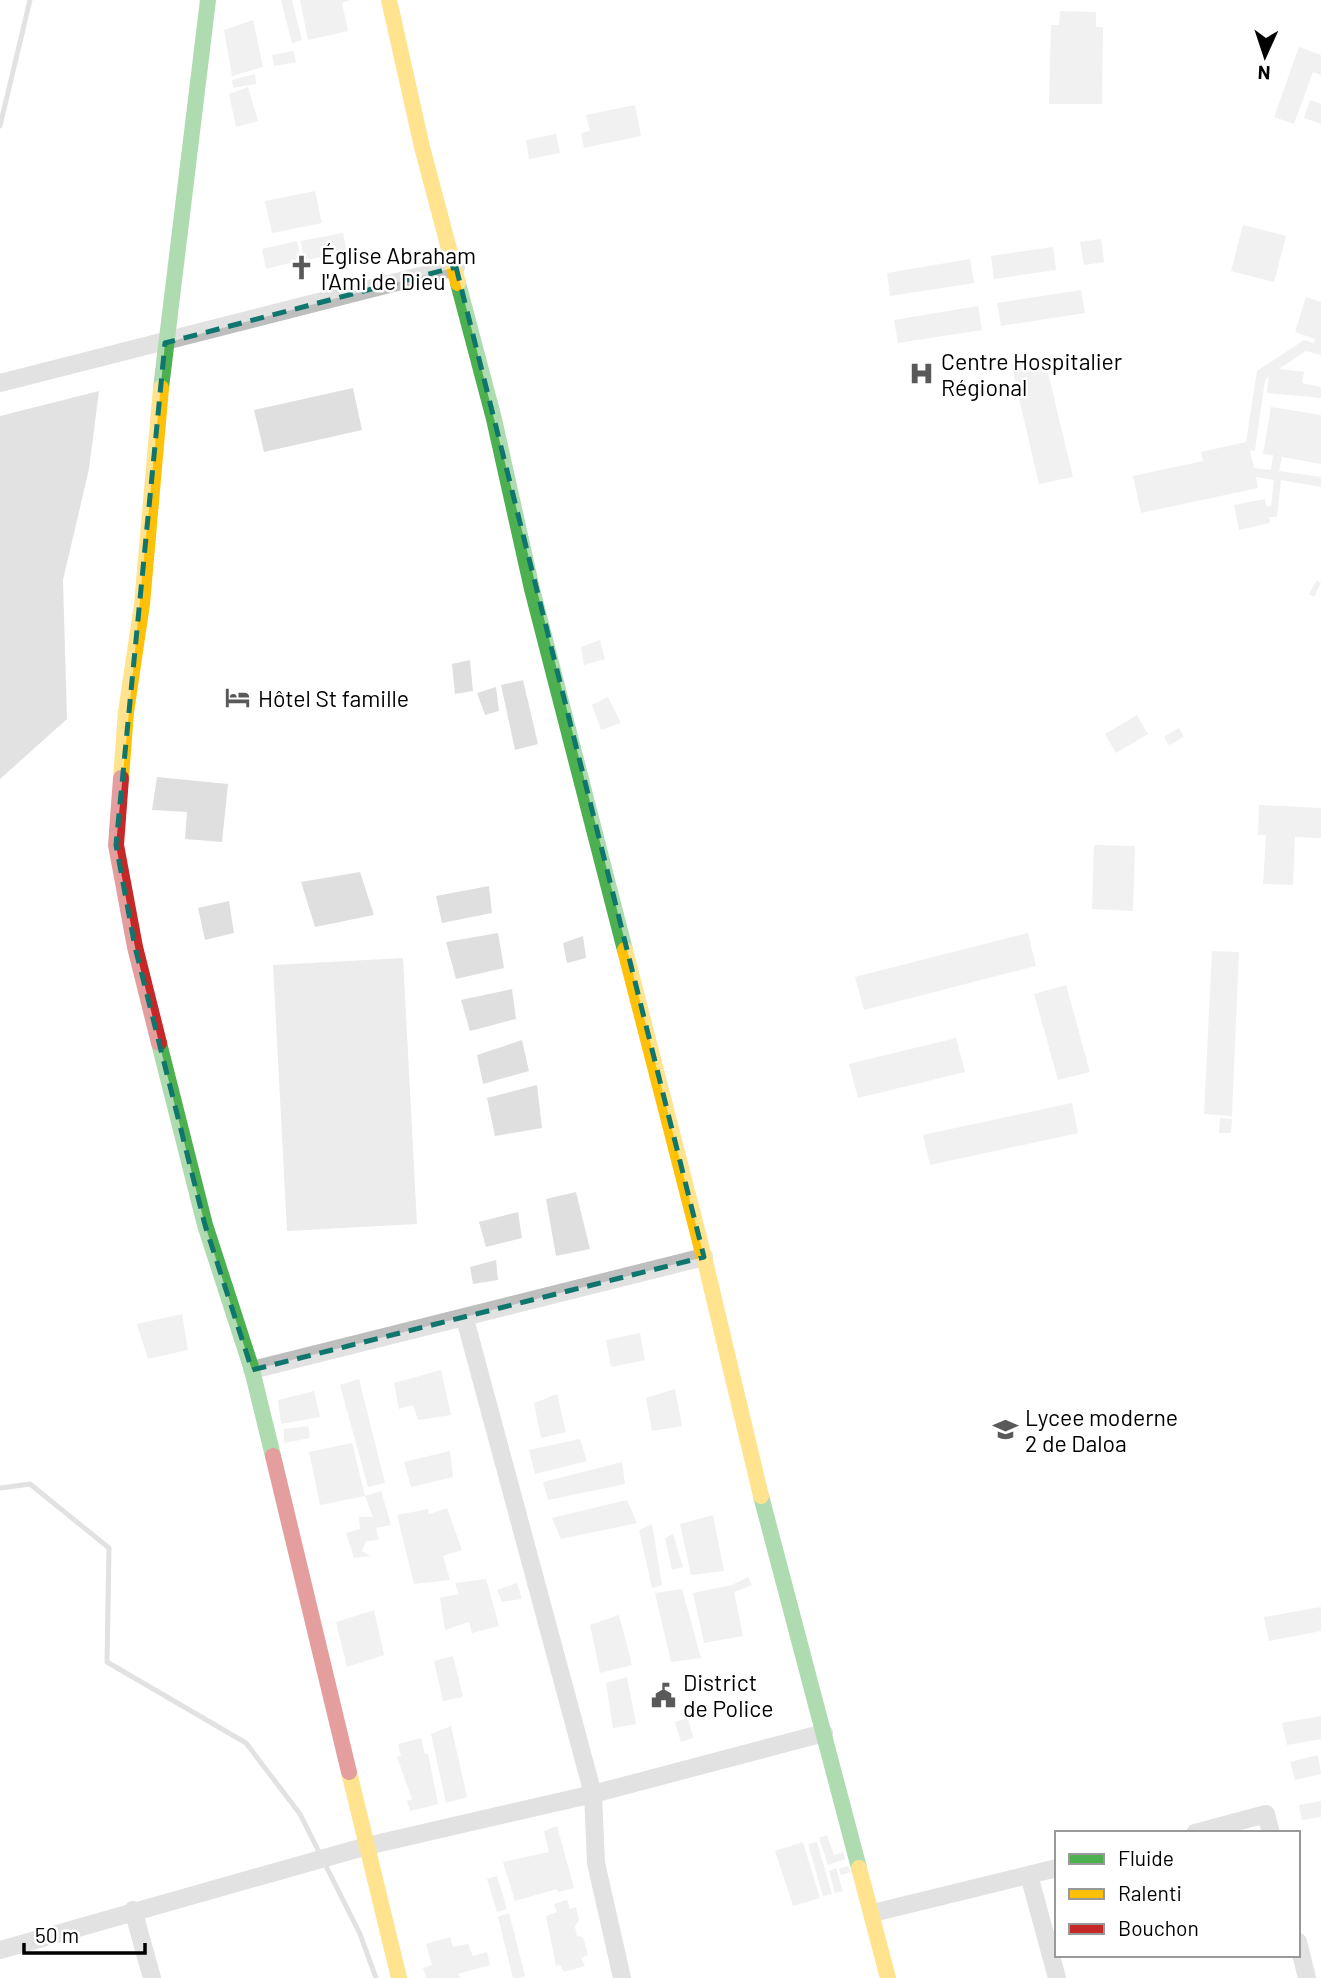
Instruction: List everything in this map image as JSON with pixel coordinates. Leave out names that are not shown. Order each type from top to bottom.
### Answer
[{"type":"street","points":[[208,0],[165,344],[142,604],[126,712],[117,845],[135,947],[205,1225],[253,1370],[399,1978]]},
{"type":"street","points":[[388,0],[536,602],[704,1257],[763,1505],[873,1913],[888,1978]]},
{"type":"street","points":[[0,383],[165,344],[456,268]]},
{"type":"street","points":[[253,1370],[704,1257]]},
{"type":"street","points":[[465,1319],[593,1794],[596,1863],[622,1978]]},
{"type":"street","points":[[0,1950],[133,1910],[367,1846],[593,1794],[824,1733]]},
{"type":"street","points":[[1202,1831],[1266,1814],[1270,1831]]},
{"type":"street","points":[[873,1913],[1055,1869]]},
{"type":"street","points":[[1030,1875],[1057,1978]]},
{"type":"street","points":[[133,1910],[152,1978]]},
{"type":"street","points":[[1300,1950],[1307,1978]]},
{"type":"highlighted area","points":[[456,267],[704,1257],[252,1370],[205,1225],[135,947],[116,845],[165,343]]},
{"type":"shaded area","points":[[99,391],[89,469],[63,580],[67,719],[0,779],[0,416]]},
{"type":"shaded area","points":[[403,958],[417,1224],[287,1231],[273,965]]},
{"type":"building","points":[[281,0],[292,0],[302,40],[292,43]]},
{"type":"building","points":[[300,0],[350,0],[342,3],[348,31],[308,40]]},
{"type":"building","points":[[1060,11],[1096,12],[1096,27],[1103,27],[1102,104],[1049,104],[1051,25],[1059,25]]},
{"type":"building","points":[[253,20],[263,67],[232,76],[224,30]]},
{"type":"building","points":[[1299,47],[1321,55],[1321,75],[1313,72],[1294,124],[1274,117]]},
{"type":"building","points":[[293,51],[296,62],[274,66],[272,55]]},
{"type":"building","points":[[255,74],[256,84],[233,88],[232,80]]},
{"type":"building","points":[[248,87],[258,121],[236,127],[229,94]]},
{"type":"building","points":[[1310,100],[1321,104],[1321,124],[1304,118]]},
{"type":"building","points":[[635,105],[641,136],[584,148],[581,133],[590,131],[586,115]]},
{"type":"building","points":[[556,134],[560,153],[529,159],[526,140]]},
{"type":"building","points":[[315,191],[322,223],[272,233],[265,201]]},
{"type":"building","points":[[1243,225],[1286,236],[1274,282],[1231,271]]},
{"type":"building","points":[[343,233],[347,253],[304,260],[301,241]]},
{"type":"building","points":[[1101,239],[1104,262],[1084,265],[1080,242]]},
{"type":"building","points":[[297,241],[301,260],[266,269],[262,249]]},
{"type":"building","points":[[1053,247],[1056,270],[994,279],[991,256]]},
{"type":"building","points":[[970,259],[974,283],[890,296],[887,273]]},
{"type":"building","points":[[1081,290],[1085,313],[1001,326],[997,303]]},
{"type":"building","points":[[1306,297],[1321,302],[1321,355],[1306,351],[1279,369],[1304,372],[1302,383],[1321,387],[1321,398],[1267,393],[1269,376],[1265,380],[1255,450],[1250,451],[1254,468],[1271,470],[1273,455],[1263,454],[1271,407],[1321,415],[1321,464],[1282,457],[1279,471],[1321,477],[1321,487],[1281,480],[1277,517],[1269,517],[1270,523],[1239,530],[1234,505],[1265,499],[1266,506],[1271,506],[1274,480],[1256,477],[1258,488],[1141,513],[1133,476],[1203,461],[1201,452],[1246,442],[1257,371],[1304,340],[1314,343],[1315,339],[1295,332]]},
{"type":"building","points":[[978,306],[982,330],[898,343],[894,320]]},
{"type":"building","points":[[1044,356],[1073,477],[1039,484],[1011,364]]},
{"type":"building","points":[[353,388],[362,430],[264,452],[254,410]]},
{"type":"building","points":[[1317,580],[1321,583],[1314,597],[1309,594]]},
{"type":"building","points":[[600,640],[605,659],[584,665],[581,647]]},
{"type":"building","points":[[470,660],[473,691],[455,694],[452,664]]},
{"type":"building","points":[[523,680],[538,744],[515,750],[501,685]]},
{"type":"building","points":[[496,687],[499,711],[485,715],[477,693]]},
{"type":"building","points":[[608,697],[621,723],[601,730],[592,705]]},
{"type":"building","points":[[1137,715],[1148,734],[1116,753],[1105,734]]},
{"type":"building","points":[[1179,728],[1184,737],[1169,745],[1164,737]]},
{"type":"building","points":[[157,777],[228,784],[222,842],[185,839],[187,812],[152,810]]},
{"type":"building","points":[[1259,805],[1321,808],[1321,838],[1295,837],[1293,885],[1263,884],[1266,835],[1258,835]]},
{"type":"building","points":[[1094,845],[1135,846],[1133,911],[1092,909]]},
{"type":"building","points":[[360,872],[374,915],[315,927],[301,882]]},
{"type":"building","points":[[489,886],[492,913],[442,923],[436,896]]},
{"type":"building","points":[[229,901],[234,933],[205,940],[198,908]]},
{"type":"building","points":[[498,933],[504,968],[456,979],[446,942]]},
{"type":"building","points":[[1028,933],[1036,966],[864,1010],[855,977]]},
{"type":"building","points":[[583,936],[586,958],[567,963],[563,943]]},
{"type":"building","points":[[1212,951],[1239,952],[1232,1116],[1204,1114]]},
{"type":"building","points":[[1066,985],[1090,1072],[1058,1080],[1034,994]]},
{"type":"building","points":[[512,989],[516,1019],[470,1031],[461,1000]]},
{"type":"building","points":[[956,1038],[965,1072],[858,1098],[849,1064]]},
{"type":"building","points":[[522,1040],[529,1071],[483,1084],[477,1055]]},
{"type":"building","points":[[537,1085],[542,1128],[495,1136],[487,1098]]},
{"type":"building","points":[[1072,1103],[1078,1133],[930,1165],[923,1135]]},
{"type":"building","points":[[1220,1118],[1232,1119],[1231,1133],[1219,1133]]},
{"type":"building","points":[[576,1192],[590,1249],[556,1256],[546,1199]]},
{"type":"building","points":[[518,1212],[522,1238],[486,1247],[479,1222]]},
{"type":"building","points":[[496,1260],[498,1280],[473,1284],[470,1267]]},
{"type":"building","points":[[182,1314],[188,1350],[148,1359],[137,1324]]},
{"type":"building","points":[[640,1333],[645,1360],[611,1367],[606,1340]]},
{"type":"building","points":[[441,1370],[451,1415],[418,1420],[413,1405],[399,1409],[394,1383]]},
{"type":"building","points":[[359,1379],[385,1483],[368,1487],[340,1385]]},
{"type":"building","points":[[675,1389],[682,1426],[652,1431],[646,1398]]},
{"type":"building","points":[[314,1391],[320,1417],[281,1424],[278,1400]]},
{"type":"building","points":[[557,1394],[566,1432],[541,1438],[534,1403]]},
{"type":"building","points":[[308,1426],[310,1438],[284,1443],[284,1429]]},
{"type":"building","points":[[580,1439],[587,1461],[535,1474],[529,1450]]},
{"type":"building","points":[[352,1443],[365,1496],[320,1505],[309,1452]]},
{"type":"building","points":[[450,1451],[453,1477],[411,1487],[404,1462]]},
{"type":"building","points":[[622,1462],[625,1484],[548,1500],[543,1482]]},
{"type":"building","points":[[381,1491],[391,1525],[376,1528],[379,1540],[366,1541],[362,1551],[370,1556],[354,1558],[346,1533],[360,1529],[359,1517],[373,1517],[365,1496]]},
{"type":"building","points":[[627,1500],[637,1523],[561,1539],[552,1518]]},
{"type":"building","points":[[447,1508],[462,1550],[443,1556],[450,1580],[414,1584],[397,1515],[428,1509],[429,1514]]},
{"type":"building","points":[[713,1515],[724,1571],[691,1575],[680,1524]]},
{"type":"building","points":[[652,1524],[662,1585],[652,1588],[639,1530]]},
{"type":"building","points":[[673,1534],[683,1567],[672,1570],[665,1538]]},
{"type":"building","points":[[748,1577],[752,1585],[734,1592],[743,1636],[704,1643],[693,1593],[732,1585]]},
{"type":"building","points":[[486,1579],[499,1626],[472,1633],[469,1622],[445,1630],[440,1598],[459,1594],[455,1583]]},
{"type":"building","points":[[517,1583],[522,1599],[502,1602],[497,1590]]},
{"type":"building","points":[[682,1589],[701,1658],[671,1662],[655,1593]]},
{"type":"building","points":[[1321,1607],[1321,1631],[1269,1641],[1264,1617]]},
{"type":"building","points":[[374,1610],[384,1655],[347,1667],[336,1622]]},
{"type":"building","points":[[619,1615],[632,1665],[600,1673],[590,1625]]},
{"type":"building","points":[[453,1656],[463,1697],[443,1701],[434,1661]]},
{"type":"building","points":[[627,1677],[636,1724],[613,1728],[606,1683]]},
{"type":"building","points":[[1321,1716],[1321,1739],[1287,1745],[1282,1723]]},
{"type":"building","points":[[688,1718],[693,1738],[681,1742],[675,1722]]},
{"type":"building","points":[[451,1726],[467,1797],[446,1803],[431,1734]]},
{"type":"building","points":[[421,1738],[425,1754],[428,1753],[438,1804],[410,1811],[407,1801],[412,1799],[397,1757],[401,1756],[398,1744]]},
{"type":"building","points":[[1318,1755],[1321,1774],[1295,1780],[1290,1762]]},
{"type":"building","points":[[1321,1801],[1321,1817],[1302,1820],[1299,1805]]},
{"type":"building","points":[[557,1826],[574,1888],[558,1892],[557,1889],[515,1901],[503,1862],[549,1852],[544,1831]]},
{"type":"building","points":[[827,1835],[834,1855],[843,1852],[845,1859],[828,1865],[819,1838]]},
{"type":"building","points":[[803,1842],[820,1898],[793,1906],[775,1851]]},
{"type":"building","points":[[817,1842],[832,1894],[823,1896],[808,1844]]},
{"type":"building","points":[[848,1866],[851,1872],[841,1875],[839,1869]]},
{"type":"building","points":[[836,1868],[843,1891],[835,1893],[829,1871]]},
{"type":"building","points":[[497,1876],[507,1909],[497,1912],[487,1879]]},
{"type":"building","points":[[567,1900],[570,1909],[576,1907],[579,1920],[575,1927],[577,1936],[583,1937],[588,1955],[581,1958],[585,1966],[564,1972],[560,1965],[556,1966],[546,1916],[557,1912],[554,1904]]},
{"type":"building","points":[[509,1913],[525,1976],[519,1978],[513,1978],[498,1917]]},
{"type":"building","points":[[450,1937],[453,1947],[468,1944],[473,1956],[487,1952],[490,1965],[458,1974],[460,1978],[426,1978],[423,1968],[432,1965],[426,1944]]},
{"type":"waterway","points":[[0,126],[30,0]]},
{"type":"waterway","points":[[0,1488],[30,1484],[109,1548],[107,1662],[246,1743],[300,1814],[360,1934],[376,1978]]},
{"type":"traffic: fast","points":[[161,388],[208,0]]},
{"type":"traffic: fast","points":[[458,283],[494,419],[532,589],[625,950]]},
{"type":"traffic: fast","points":[[159,1043],[205,1225],[252,1370],[273,1456]]},
{"type":"traffic: fast","points":[[761,1496],[859,1868]]},
{"type":"traffic: slow","points":[[389,0],[422,147],[458,283]]},
{"type":"traffic: slow","points":[[121,778],[126,712],[142,604],[161,388]]},
{"type":"traffic: slow","points":[[625,950],[704,1257],[761,1496]]},
{"type":"traffic: slow","points":[[349,1772],[399,1978]]},
{"type":"traffic: slow","points":[[859,1868],[888,1978]]},
{"type":"traffic: jam","points":[[121,778],[116,845],[135,947],[159,1043]]},
{"type":"traffic: jam","points":[[273,1456],[349,1772]]},
{"type":"place","name":"Église Abraham l'Ami de Dieu","points":[[301,268]]},
{"type":"place","name":"Centre Hospitalier Régional","points":[[921,374]]},
{"type":"place","name":"Hôtel St famille","points":[[238,698]]},
{"type":"place","name":"Lycee moderne 2 de Daloa","points":[[1005,1430]]},
{"type":"place","name":"District de Police","points":[[663,1695]]}]
